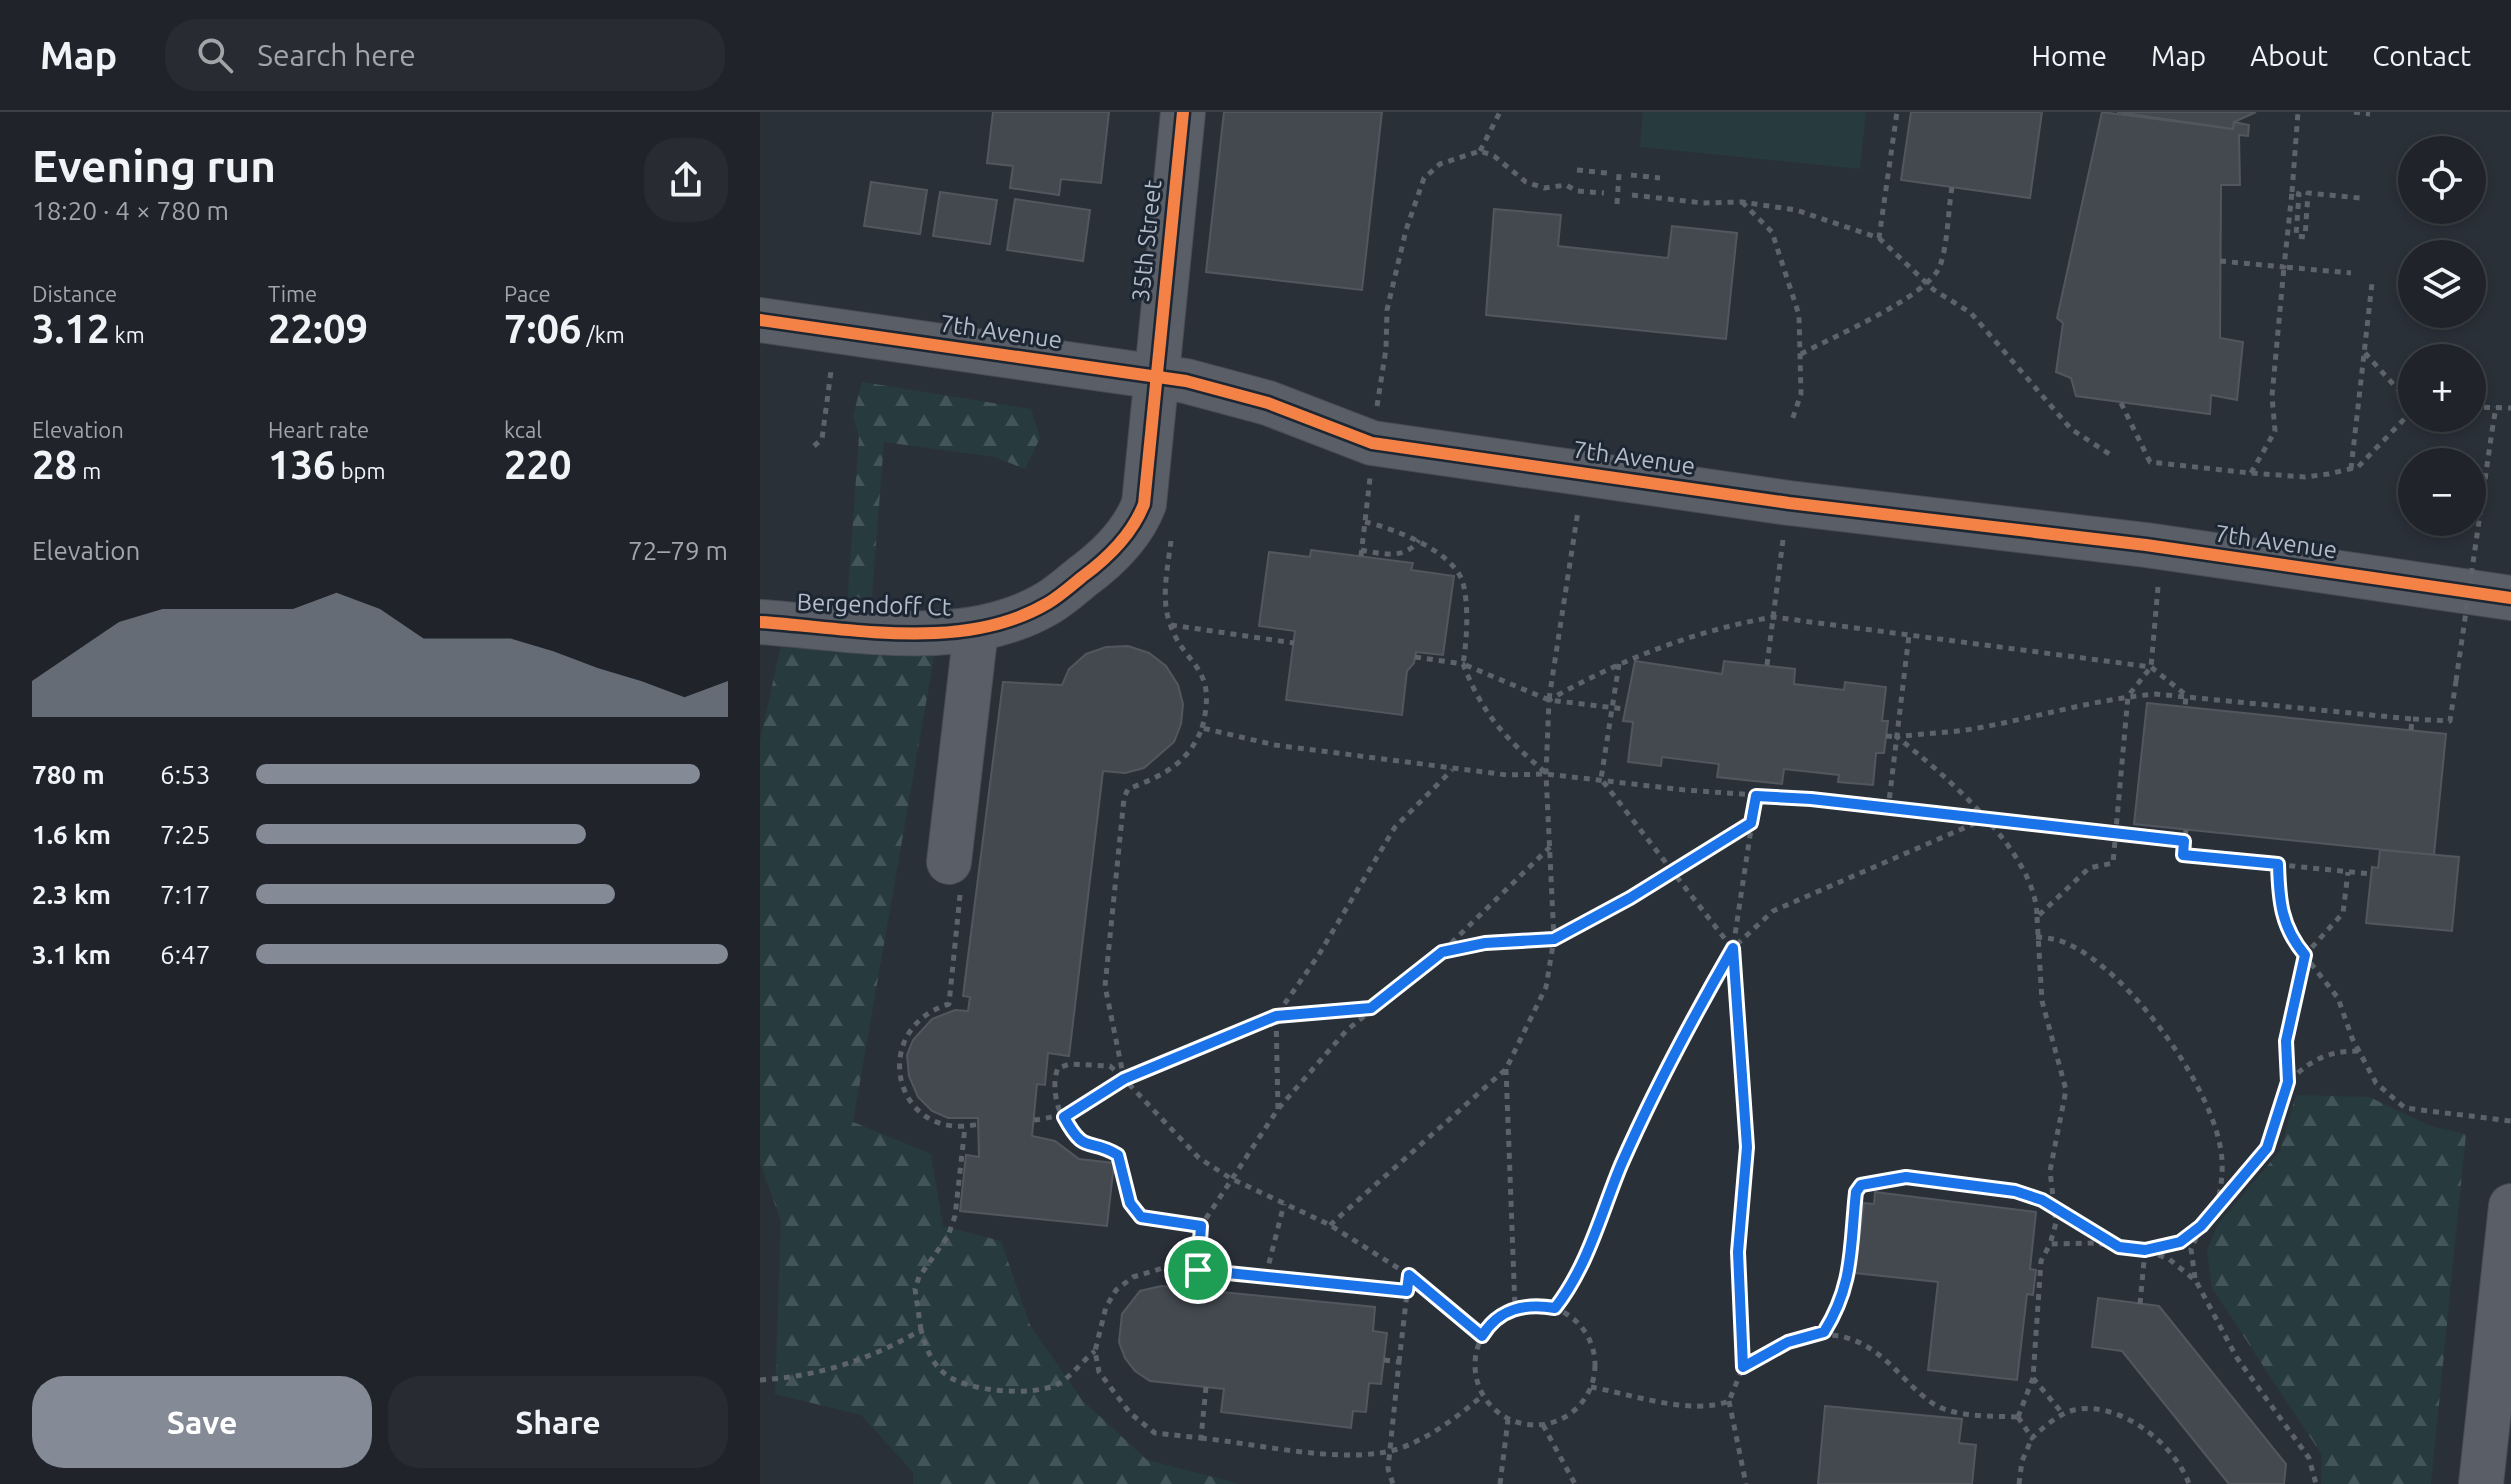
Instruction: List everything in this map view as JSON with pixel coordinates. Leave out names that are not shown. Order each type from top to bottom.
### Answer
[{"type":"street","name":"35th Street","points":[[1157,375],[1183,112]]},
{"type":"street","name":"7th Avenue","points":[[760,320],[1157,375],[1268,403],[1372,443],[1789,503],[2146,545],[2511,598]]},
{"type":"street","name":"Bergendoff Ct","points":[[760,622],[931,633],[976,629],[1047,603],[1098,564],[1136,524],[1144,504],[1157,375]]},
{"type":"street","points":[[949,862],[976,629]]},
{"type":"street","points":[[2481,1484],[2511,1206]]},
{"type":"path","points":[[1480,151],[1500,112]]},
{"type":"path","points":[[1879,238],[1897,112]]},
{"type":"path","points":[[2250,473],[2275,431],[2272,396],[2298,112]]},
{"type":"path","points":[[2354,112],[2370,114]]},
{"type":"path","points":[[1376,415],[1386,349],[1387,310],[1406,230],[1424,178],[1440,164],[1480,151],[1494,156],[1535,185],[1544,188],[1566,185],[1577,191],[1604,193]]},
{"type":"path","points":[[1577,170],[1607,173]]},
{"type":"path","points":[[1617,204],[1619,174]]},
{"type":"path","points":[[1631,175],[1660,178]]},
{"type":"path","points":[[1801,354],[1896,306],[1927,283],[1939,267],[1952,187]]},
{"type":"path","points":[[2292,192],[2299,194],[2296,236],[2305,237],[2308,193],[2360,198]]},
{"type":"path","points":[[1632,195],[1703,203],[1742,202],[1796,210],[1879,238],[1927,283],[1971,313],[2071,429],[2111,455]]},
{"type":"path","points":[[1742,202],[1772,232],[1799,315],[1801,394],[1791,423]]},
{"type":"path","points":[[2220,261],[2351,273]]},
{"type":"path","points":[[2351,469],[2372,283]]},
{"type":"path","points":[[2364,352],[2398,392]]},
{"type":"path","points":[[814,446],[822,439],[831,371]]},
{"type":"path","points":[[2121,403],[2150,462],[2250,473],[2305,477],[2358,467],[2398,423]]},
{"type":"path","points":[[2486,407],[2511,408]]},
{"type":"path","points":[[1886,736],[1976,729],[2128,696],[2186,695],[2450,721],[2496,407]]},
{"type":"path","points":[[1371,481],[1361,553],[1396,554],[1410,549],[1419,540]]},
{"type":"path","points":[[1330,1225],[1506,1069],[1546,987],[1554,939],[1546,774],[1549,700],[1578,510]]},
{"type":"path","points":[[1365,522],[1393,528],[1419,540],[1452,567],[1462,581],[1466,644],[1463,664],[1474,694],[1508,742],[1546,774]]},
{"type":"path","points":[[1124,1079],[1105,986],[1124,798],[1128,789],[1171,770],[1184,759],[1195,745],[1202,728],[1207,700],[1204,683],[1170,624],[1166,596],[1172,530]]},
{"type":"path","points":[[1767,665],[1784,539]]},
{"type":"path","points":[[2037,917],[2089,868],[2113,863],[2128,696],[2151,667],[2158,587]]},
{"type":"path","points":[[1549,700],[1619,663],[1695,634],[1773,617],[2151,667],[2186,695]]},
{"type":"path","points":[[1170,624],[1294,643]]},
{"type":"path","points":[[1888,810],[1909,635]]},
{"type":"path","points":[[1415,657],[1463,664],[1549,700],[1624,709]]},
{"type":"path","points":[[1619,663],[1601,779],[1733,948]]},
{"type":"path","points":[[2185,707],[2186,695]]},
{"type":"path","points":[[2411,730],[2412,719]]},
{"type":"path","points":[[1202,728],[1275,745],[1453,769],[1507,775],[1546,774],[1811,799],[2184,841]]},
{"type":"path","points":[[1897,737],[1971,806],[1988,817],[2034,890],[2045,1021],[2066,1090],[2064,1112],[2052,1153],[2056,1223],[2041,1261],[2033,1378],[2018,1417]]},
{"type":"path","points":[[1278,1109],[1276,1016],[1318,956],[1395,827],[1453,769]]},
{"type":"path","points":[[1746,1484],[1729,1401],[1743,1367],[1738,1252],[1747,1147],[1733,948],[1756,796]]},
{"type":"path","points":[[1555,1308],[1573,1285],[1621,1166],[1673,1053],[1733,948],[1755,924],[1773,911],[1988,817]]},
{"type":"path","points":[[1442,952],[1485,943],[1554,939],[1630,898],[1751,823]]},
{"type":"path","points":[[2186,830],[2183,855],[2371,874]]},
{"type":"path","points":[[1196,1289],[1201,1226],[1278,1109],[1371,1008],[1442,952],[1551,846]]},
{"type":"path","points":[[949,862],[963,864],[949,1004],[929,1010],[914,1022],[899,1053],[899,1067],[910,1105],[927,1118],[965,1127],[979,1124]]},
{"type":"path","points":[[2278,864],[2279,896],[2290,937],[2338,998],[2376,1083],[2405,1108],[2511,1121]]},
{"type":"path","points":[[2145,1250],[2180,1242],[2201,1226],[2267,1148],[2288,1082],[2286,1041],[2305,955],[2343,913],[2348,872]]},
{"type":"path","points":[[2036,937],[2066,942],[2089,956],[2171,1041],[2198,1086],[2220,1148],[2222,1178],[2216,1210]]},
{"type":"path","points":[[1034,1120],[1064,1117],[1124,1079],[1276,1016],[1371,1008]]},
{"type":"path","points":[[2288,1082],[2310,1061],[2335,1051],[2360,1051]]},
{"type":"path","points":[[1201,1226],[1147,1219],[1133,1211],[1118,1155],[1088,1147],[1072,1134],[1053,1098],[1052,1082],[1058,1068],[1070,1064],[1110,1066],[1199,1158],[1230,1178],[1330,1225],[1409,1275],[1482,1336]]},
{"type":"path","points":[[1506,1069],[1515,1308]]},
{"type":"path","points":[[965,1127],[955,1216],[948,1236],[919,1277],[915,1289],[921,1330],[930,1358],[945,1375],[981,1388],[1040,1391],[1060,1383],[1095,1351]]},
{"type":"path","points":[[1824,1332],[1839,1307],[1848,1282],[1856,1192],[1861,1185],[1906,1177],[2015,1191],[2035,1196],[2119,1247]]},
{"type":"path","points":[[1266,1275],[1284,1204]]},
{"type":"path","points":[[2201,1226],[2191,1249],[2196,1281],[2237,1358],[2309,1458],[2316,1484]]},
{"type":"path","points":[[2050,1244],[2094,1243],[2145,1250],[2169,1259],[2196,1281]]},
{"type":"path","points":[[2140,1304],[2145,1250]]},
{"type":"path","points":[[1407,1291],[1266,1275],[1163,1268],[1133,1277],[1116,1290],[1106,1307],[1095,1351],[1099,1372],[1111,1391],[1155,1433],[1345,1453],[1389,1451],[1437,1430],[1482,1396]]},
{"type":"path","points":[[1393,1484],[1388,1469],[1389,1451],[1409,1275]]},
{"type":"path","points":[[1535,1304],[1555,1308],[1573,1318],[1586,1333],[1594,1351],[1595,1372],[1591,1387],[1579,1407],[1562,1419],[1543,1425],[1508,1420],[1482,1396],[1474,1361],[1482,1336],[1499,1316],[1515,1308],[1535,1304]]},
{"type":"path","points":[[760,1380],[798,1378],[837,1369],[881,1353],[921,1330]]},
{"type":"path","points":[[1743,1367],[1788,1342],[1824,1332],[1848,1336],[1876,1350],[1943,1409],[2018,1417]]},
{"type":"path","points":[[1384,1360],[1399,1362]]},
{"type":"path","points":[[2033,1378],[2063,1414]]},
{"type":"path","points":[[1201,1438],[1206,1387]]},
{"type":"path","points":[[1591,1387],[1667,1403],[1717,1406],[1729,1401]]},
{"type":"path","points":[[2019,1484],[2022,1461],[2032,1438],[2063,1414],[2087,1408],[2122,1418],[2160,1442],[2182,1468],[2189,1484]]},
{"type":"path","points":[[2018,1417],[2032,1438]]},
{"type":"path","points":[[1500,1484],[1508,1420]]},
{"type":"path","points":[[1543,1425],[1575,1484]]},
{"type":"green space","points":[[1643,112],[1866,112],[1860,169],[1640,147]]},
{"type":"green space","points":[[862,382],[1031,409],[1040,438],[1025,469],[995,457],[884,442],[871,608],[847,607],[859,436],[853,416]]},
{"type":"green space","points":[[782,640],[935,651],[853,1122],[931,1154],[943,1226],[1001,1241],[1030,1325],[1082,1400],[1147,1460],[1240,1484],[913,1484],[913,1472],[861,1415],[775,1394],[781,1221],[760,1163],[760,741]]},
{"type":"green space","points":[[2296,1095],[2369,1097],[2431,1126],[2466,1134],[2431,1484],[2321,1484],[2322,1455],[2212,1288],[2207,1250],[2218,1224],[2280,1151]]},
{"type":"building","points":[[993,112],[1109,112],[1101,183],[1061,179],[1059,195],[1010,188],[1013,166],[987,163]]},
{"type":"building","points":[[1224,112],[1382,112],[1362,290],[1206,272]]},
{"type":"building","points":[[1911,112],[2042,112],[2030,198],[1901,180]]},
{"type":"building","points":[[2102,112],[2233,129],[2234,122],[2249,125],[2248,136],[2239,135],[2240,185],[2221,185],[2220,338],[2243,342],[2237,400],[2211,395],[2210,414],[2076,396],[2071,378],[2056,372],[2063,323],[2057,318]]},
{"type":"building","points":[[2117,112],[2256,112],[2234,122],[2233,129]]},
{"type":"building","points":[[871,182],[927,190],[920,234],[864,226]]},
{"type":"building","points":[[940,192],[997,200],[990,244],[933,236]]},
{"type":"building","points":[[1015,199],[1090,210],[1083,261],[1007,250]]},
{"type":"building","points":[[1494,209],[1561,215],[1558,246],[1668,258],[1672,226],[1737,233],[1726,339],[1486,315]]},
{"type":"building","points":[[1311,550],[1413,563],[1411,570],[1454,576],[1443,655],[1416,652],[1414,663],[1407,671],[1402,715],[1286,700],[1295,631],[1259,626],[1269,552],[1310,557]]},
{"type":"building","points":[[1128,646],[1149,653],[1166,666],[1178,685],[1183,704],[1181,724],[1174,742],[1144,768],[1125,773],[1103,771],[1069,1056],[1048,1053],[1045,1085],[1037,1084],[1032,1136],[1055,1141],[1079,1159],[1114,1163],[1107,1226],[960,1211],[966,1155],[979,1157],[978,1118],[948,1118],[932,1111],[918,1097],[909,1076],[907,1055],[913,1040],[932,1019],[955,1010],[968,1011],[970,997],[963,996],[1003,682],[1062,685],[1069,669],[1086,654],[1106,647]]},
{"type":"building","points":[[1635,661],[1722,674],[1724,661],[1795,669],[1794,684],[1844,690],[1845,682],[1886,687],[1882,721],[1888,721],[1884,753],[1876,753],[1873,785],[1838,782],[1839,775],[1784,769],[1782,784],[1717,777],[1719,764],[1662,757],[1661,766],[1628,762],[1633,722],[1623,721]]},
{"type":"building","points":[[2147,703],[2446,734],[2434,855],[2134,824]]},
{"type":"building","points":[[2380,850],[2459,857],[2452,931],[2366,923],[2372,867],[2378,868]]},
{"type":"building","points":[[1875,1192],[2036,1212],[2030,1269],[2036,1270],[2033,1295],[2027,1294],[2017,1380],[1928,1370],[1938,1282],[1855,1273],[1864,1203],[1874,1204]]},
{"type":"building","points":[[1161,1286],[1375,1307],[1373,1331],[1387,1333],[1381,1384],[1369,1383],[1366,1412],[1353,1411],[1351,1428],[1221,1412],[1224,1389],[1150,1381],[1135,1371],[1125,1358],[1119,1342],[1122,1314],[1140,1291]]},
{"type":"building","points":[[2098,1298],[2159,1306],[2286,1464],[2284,1484],[2229,1484],[2122,1351],[2092,1347]]},
{"type":"building","points":[[1825,1406],[1962,1419],[1959,1443],[1976,1445],[1972,1484],[1818,1484]]},
{"type":"cycle path","points":[[760,622],[907,634],[980,628],[1015,618],[1052,600],[1101,562],[1126,536],[1144,504],[1183,112]]},
{"type":"cycle path","points":[[760,320],[1186,381],[1268,403],[1372,443],[1789,503],[2146,545],[2511,598]]},
{"type":"route","points":[[1756,796],[1988,817],[2184,841],[2183,855],[2278,864],[2284,922],[2290,937],[2305,955],[2286,1041],[2288,1082],[2267,1148],[2201,1226],[2180,1242],[2145,1250],[2119,1247],[2035,1196],[2015,1191],[1906,1177],[1870,1182],[1861,1185],[1856,1192],[1848,1282],[1839,1307],[1824,1332],[1788,1342],[1743,1367],[1738,1252],[1747,1147],[1733,948],[1673,1053],[1621,1166],[1573,1285],[1555,1308],[1535,1304],[1515,1308],[1499,1316],[1482,1336],[1409,1275],[1407,1291],[1198,1270],[1201,1226],[1147,1219],[1133,1211],[1123,1163],[1118,1155],[1105,1149],[1088,1147],[1072,1134],[1064,1117],[1107,1093],[1124,1079],[1276,1016],[1371,1008],[1442,952],[1485,943],[1554,939],[1630,898],[1751,823],[1756,796]]}]
